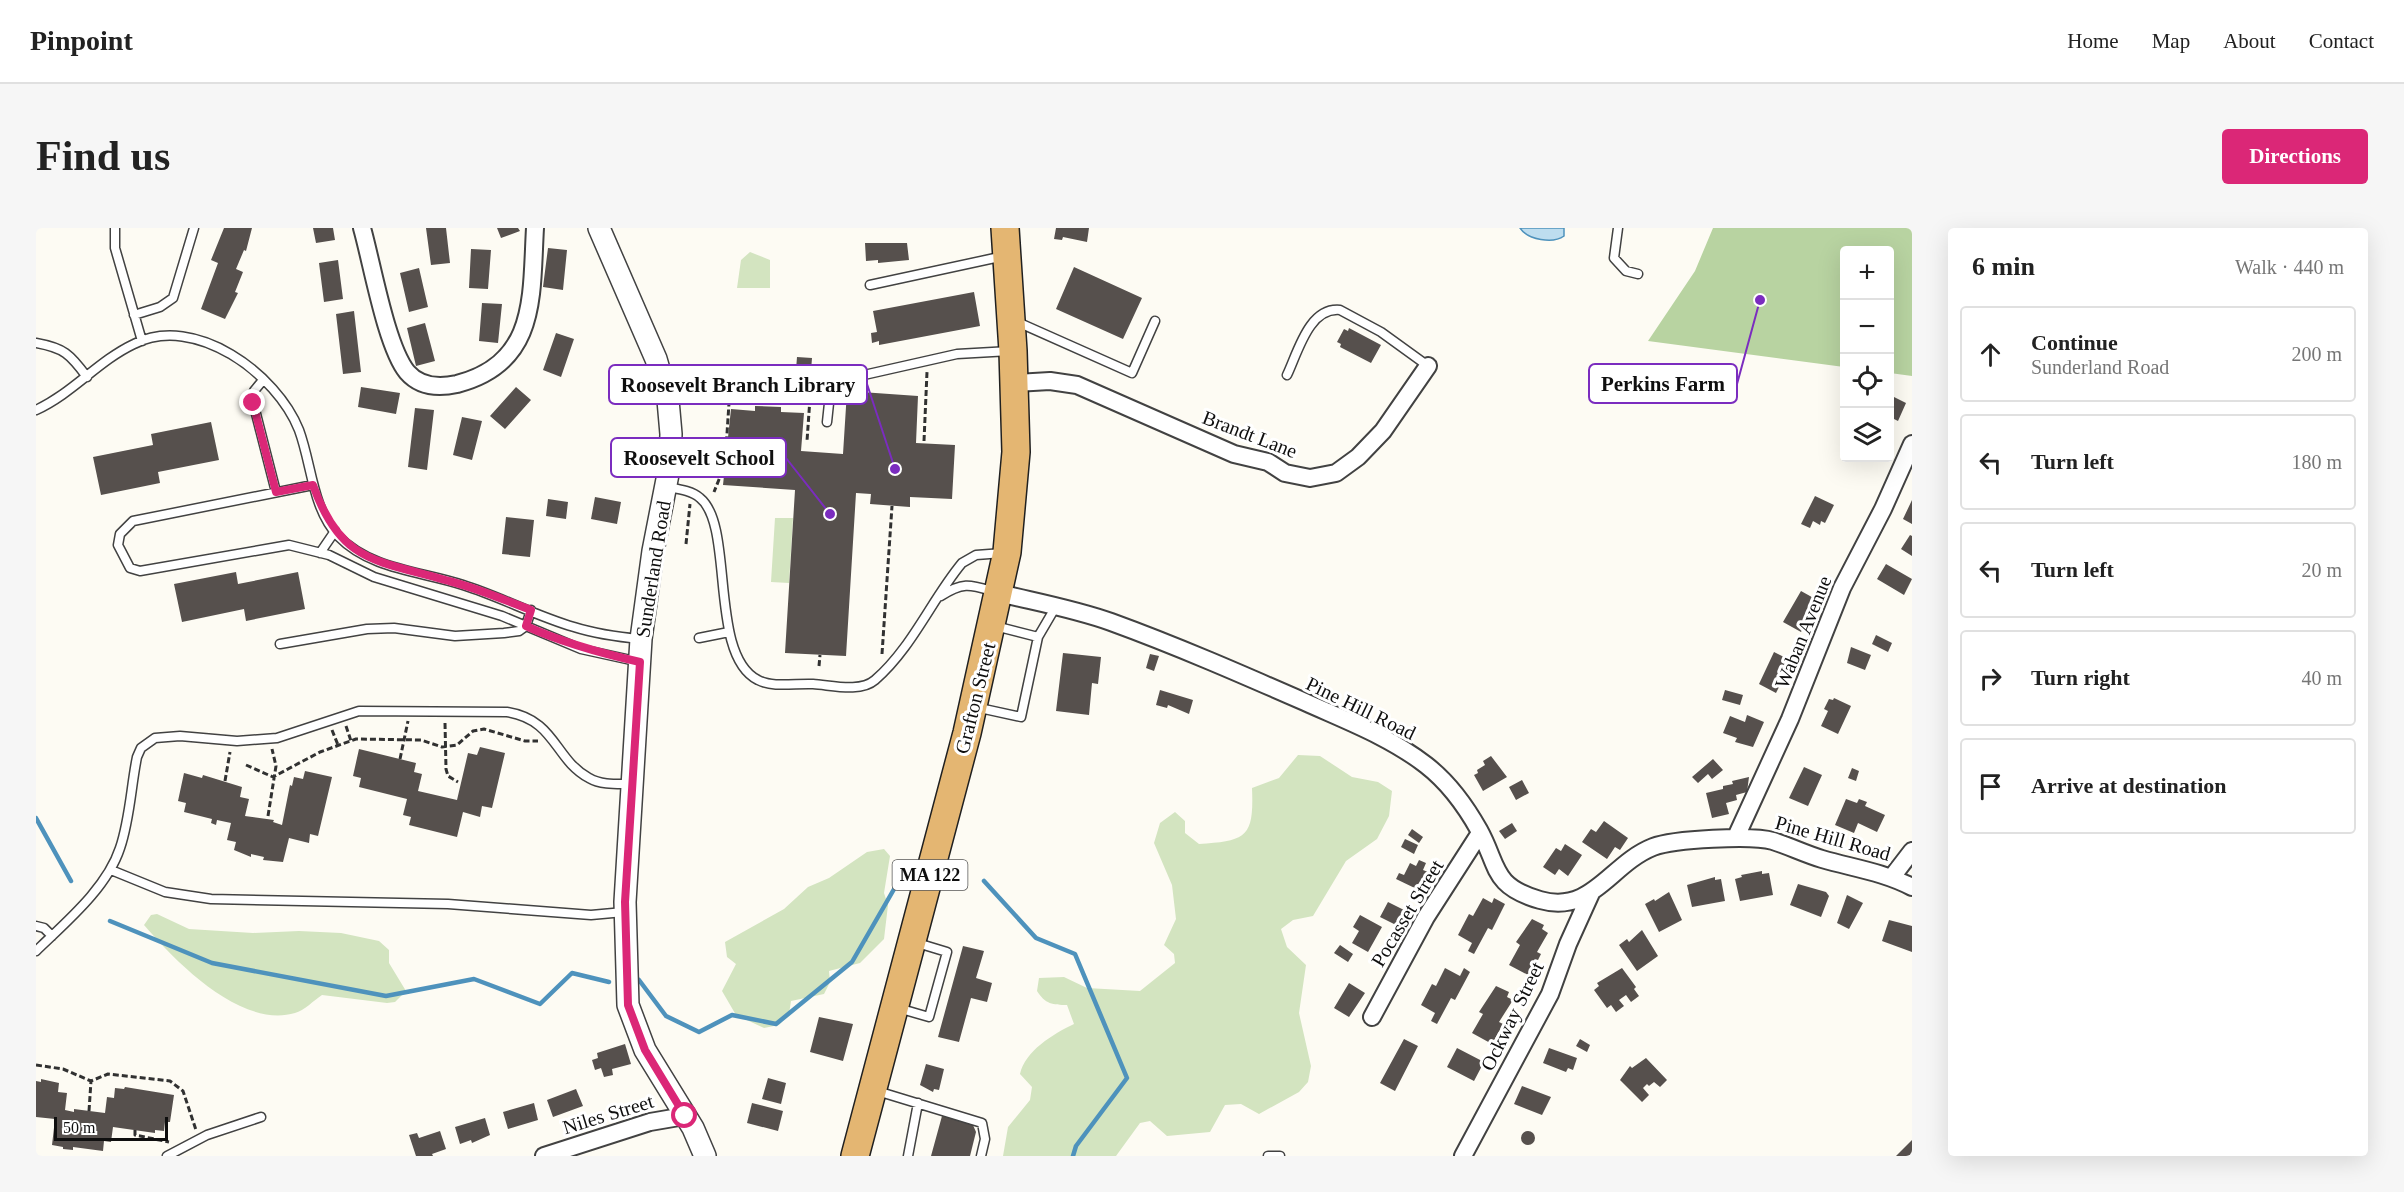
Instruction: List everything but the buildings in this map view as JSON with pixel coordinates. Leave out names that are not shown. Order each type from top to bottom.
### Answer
[{"type":"highway","name":"Grafton Street","points":[[855,1156],[974,706],[1007,552],[1014,494],[1015,383],[1005,228]]},
{"type":"street","points":[[362,228],[391,340],[400,362],[414,379],[433,386],[461,383],[487,373],[519,343],[524,334],[531,289],[535,228]]},
{"type":"street","name":"Sunderland Road","points":[[598,228],[662,376],[671,434],[641,639],[625,911],[626,984],[631,1019],[645,1050],[685,1116],[705,1156]]},
{"type":"street","name":"Brandt Lane","points":[[1015,383],[1050,381],[1077,385],[1233,453],[1268,462],[1285,473],[1310,478],[1336,473],[1358,457],[1383,430],[1428,366]]},
{"type":"street","name":"Waban Avenue","points":[[1736,837],[1782,739],[1842,588],[1883,509],[1912,444]]},
{"type":"street","name":"Pine Hill Road","points":[[999,593],[1129,630],[1251,678],[1391,741],[1441,778],[1469,813],[1498,874],[1523,894],[1560,904],[1571,903],[1592,891],[1638,855],[1654,847],[1736,837],[1772,841],[1821,859],[1892,877],[1912,886]]},
{"type":"street","name":"Pocasset Street","points":[[1372,1017],[1426,917],[1480,833]]},
{"type":"street","points":[[1892,877],[1912,851]]},
{"type":"street","name":"Ockway Street","points":[[1463,1156],[1550,994],[1568,944],[1592,891]]},
{"type":"street","name":"Niles Street","points":[[544,1156],[650,1122],[685,1116]]},
{"type":"lane","points":[[115,228],[115,248],[142,341]]},
{"type":"lane","points":[[134,315],[160,308],[173,298],[194,228]]},
{"type":"lane","points":[[1617,228],[1614,258],[1626,271],[1638,274]]},
{"type":"lane","points":[[870,285],[1007,255]]},
{"type":"lane","points":[[1287,375],[1316,318],[1332,310],[1340,310],[1381,332],[1428,366]]},
{"type":"lane","points":[[1012,319],[1132,373],[1155,321]]},
{"type":"lane","points":[[36,410],[60,397],[121,350],[142,341],[174,337],[199,341],[235,357],[263,381],[293,417],[313,485],[334,531],[347,544],[374,561],[463,585],[573,627],[641,639]]},
{"type":"lane","points":[[36,343],[58,347],[73,358],[87,377]]},
{"type":"lane","points":[[827,422],[832,375],[864,375],[957,354],[1013,351]]},
{"type":"lane","points":[[263,381],[254,391],[252,398],[276,492]]},
{"type":"lane","points":[[313,485],[134,521],[120,534],[120,551],[130,568],[140,571],[290,545],[320,552],[374,577],[449,597],[581,649],[640,662]]},
{"type":"lane","points":[[665,487],[690,492],[707,505],[714,526],[729,632],[736,656],[746,670],[758,680],[862,686],[877,678],[962,563],[976,555],[1007,552]]},
{"type":"lane","points":[[320,552],[334,531]]},
{"type":"lane","points":[[939,597],[957,586],[971,585],[999,593]]},
{"type":"lane","points":[[974,706],[1021,717],[1038,637],[1055,608]]},
{"type":"lane","points":[[280,644],[367,629],[394,628],[455,636],[519,631],[526,626],[531,610]]},
{"type":"lane","points":[[992,626],[1038,637]]},
{"type":"lane","points":[[699,638],[729,632]]},
{"type":"lane","points":[[36,951],[111,870],[121,846],[137,757],[155,738],[180,736],[237,741],[270,739],[290,735],[359,711],[507,712],[519,714],[538,724],[578,769],[591,779],[609,784],[632,784]]},
{"type":"lane","points":[[111,870],[165,892],[211,899],[448,904],[591,915],[625,911]]},
{"type":"lane","points":[[36,926],[44,928],[52,936]]},
{"type":"lane","points":[[895,1007],[929,1017],[947,952],[913,942]]},
{"type":"lane","points":[[872,1090],[982,1123],[985,1139],[981,1156]]},
{"type":"lane","points":[[908,1156],[918,1103]]},
{"type":"lane","points":[[167,1156],[198,1139],[261,1117]]},
{"type":"lane","points":[[1268,1156],[1280,1156]]},
{"type":"path","points":[[924,441],[927,361]]},
{"type":"path","points":[[714,492],[720,477],[719,458],[726,449],[730,388],[810,398],[807,441]]},
{"type":"path","points":[[686,450],[719,458]]},
{"type":"path","points":[[686,544],[690,504]]},
{"type":"path","points":[[882,654],[892,506]]},
{"type":"path","points":[[819,666],[820,655]]},
{"type":"path","points":[[273,777],[338,745],[351,741],[421,740],[445,747],[457,745],[473,731],[484,729],[545,744]]},
{"type":"path","points":[[400,759],[407,732]]},
{"type":"path","points":[[348,735],[351,741]]},
{"type":"path","points":[[445,736],[448,776],[458,782]]},
{"type":"path","points":[[268,816],[276,766],[270,739]]},
{"type":"path","points":[[336,739],[338,745]]},
{"type":"path","points":[[225,781],[230,764]]},
{"type":"path","points":[[246,765],[273,777]]},
{"type":"path","points":[[36,1065],[63,1069],[91,1081],[108,1074],[170,1081],[183,1091],[198,1139]]},
{"type":"path","points":[[89,1111],[91,1081]]},
{"type":"path","points":[[135,1130],[135,1135],[172,1143],[180,1150]]},
{"type":"green space","points":[[1713,228],[1912,228],[1912,376],[1894,374],[1894,246],[1840,246],[1840,366],[1648,341],[1695,271]]},
{"type":"green space","points":[[750,252],[770,260],[770,288],[737,288],[741,260]]},
{"type":"green space","points":[[775,518],[793,518],[789,583],[771,582]]},
{"type":"green space","points":[[1298,755],[1320,756],[1352,777],[1378,782],[1392,791],[1389,816],[1377,839],[1346,861],[1313,916],[1293,920],[1281,929],[1287,947],[1306,965],[1299,1013],[1311,1066],[1308,1082],[1299,1092],[1259,1114],[1241,1104],[1225,1105],[1210,1132],[1167,1136],[1150,1121],[1140,1123],[1116,1156],[1003,1156],[1008,1127],[1030,1100],[1032,1087],[1020,1074],[1023,1066],[1041,1044],[1074,1024],[1067,1005],[1050,1003],[1043,999],[1037,991],[1039,978],[1064,977],[1087,988],[1140,991],[1175,963],[1174,954],[1164,945],[1176,919],[1172,885],[1154,843],[1160,823],[1175,812],[1185,821],[1185,833],[1199,844],[1237,838],[1249,826],[1252,788],[1279,778]]},
{"type":"green space","points":[[884,849],[890,856],[884,893],[888,905],[884,939],[860,963],[829,971],[830,982],[824,994],[791,1001],[789,1014],[779,1025],[764,1028],[736,1015],[722,991],[736,964],[727,957],[725,942],[784,909],[808,887],[829,878],[867,852]]},
{"type":"green space","points":[[157,914],[189,929],[253,933],[299,931],[341,933],[379,941],[389,950],[389,963],[406,991],[395,1002],[322,995],[295,1013],[274,1015],[253,1011],[211,989],[174,957],[144,925],[151,915]]},
{"type":"water","points":[[1520,228],[1564,228],[1564,236],[1554,240],[1541,240]]},
{"type":"waterway","points":[[36,818],[71,881]]},
{"type":"waterway","points":[[639,980],[666,1016],[699,1032],[732,1015],[776,1024],[852,962],[901,877]]},
{"type":"waterway","points":[[984,881],[1036,938],[1075,954],[1127,1078],[1076,1146],[1073,1156]]},
{"type":"waterway","points":[[110,921],[212,963],[386,996],[474,979],[540,1004],[572,973],[609,982]]},
{"type":"place","name":"Perkins Farm","points":[[1760,300]]},
{"type":"place","name":"Roosevelt Branch Library","points":[[895,469]]},
{"type":"place","name":"Roosevelt School","points":[[830,514]]},
{"type":"route","points":[[253,403],[276,492],[313,485],[330,525],[347,544],[380,563],[463,585],[531,610],[526,626],[551,637],[581,649],[640,662],[625,902],[628,1005],[631,1019],[645,1050],[685,1116]]}]
